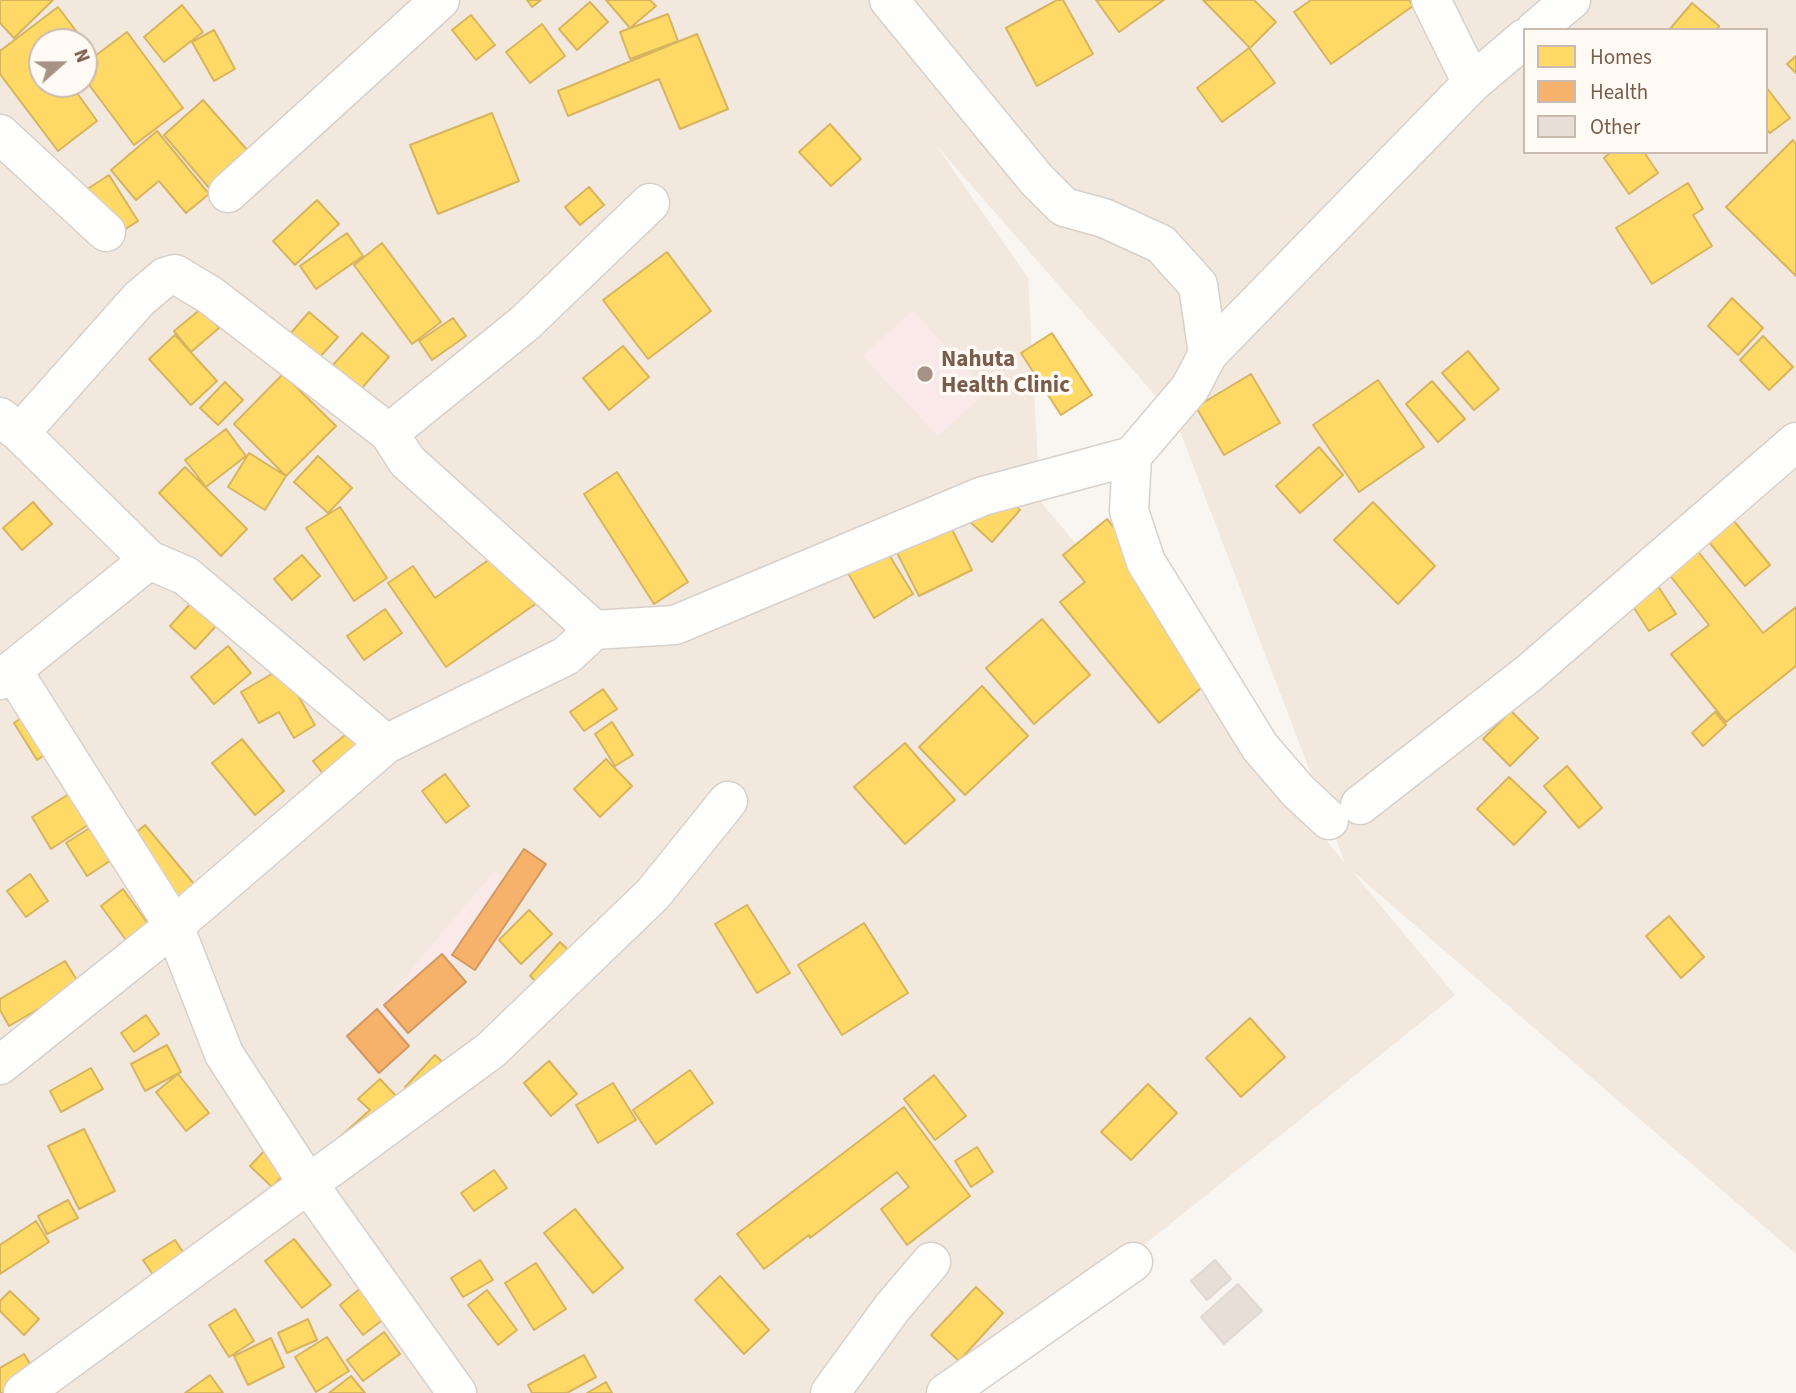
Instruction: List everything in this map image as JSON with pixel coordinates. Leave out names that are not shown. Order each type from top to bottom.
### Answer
[{"type":"street","points":[[228,192],[440,0]]},
{"type":"street","points":[[889,0],[1036,179],[1064,207],[1104,218],[1161,244],[1198,285],[1208,354]]},
{"type":"street","points":[[1431,0],[1472,83]]},
{"type":"street","points":[[1537,28],[1571,0]]},
{"type":"street","points":[[0,1065],[174,926],[386,744],[566,656],[594,630],[676,625],[984,496],[1132,456],[1190,388],[1208,354],[1472,83],[1523,40]]},
{"type":"street","points":[[0,134],[106,232]]},
{"type":"street","points":[[388,433],[525,323],[650,203]]},
{"type":"street","points":[[386,744],[186,576],[149,560],[10,425],[165,277],[175,274],[210,295],[388,433],[407,461],[594,630]]},
{"type":"street","points":[[1132,456],[1129,511],[1146,562],[1260,747],[1297,791],[1344,813],[1528,674],[1796,442]]},
{"type":"street","points":[[149,560],[4,676],[174,926],[223,1054],[309,1185],[457,1393]]},
{"type":"street","points":[[23,1393],[491,1050],[653,894],[728,801]]},
{"type":"street","points":[[830,1393],[892,1308],[932,1262]]},
{"type":"street","points":[[946,1393],[1133,1262]]},
{"type":"shaded area","points":[[0,0],[1796,0],[1796,1254],[1351,870],[1455,995],[960,1393],[0,1393]],"holes":[[[936,145],[1175,418],[1345,863],[1040,501],[1028,278]]]},
{"type":"shaded area","name":"Nahuta Health Clinic","points":[[913,310],[987,392],[938,436],[862,356]]},
{"type":"shaded area","points":[[494,871],[521,888],[377,1052],[360,1030]]},
{"type":"building: Homes","points":[[0,0],[53,0],[14,38],[0,23]]},
{"type":"building: Homes","points":[[527,0],[541,0],[532,7]]},
{"type":"building: Homes","points":[[606,0],[650,0],[656,6],[630,28]]},
{"type":"building: Homes","points":[[1057,0],[1063,0],[1093,54],[1037,86],[1006,28]]},
{"type":"building: Homes","points":[[1096,0],[1164,0],[1119,32]]},
{"type":"building: Homes","points":[[1203,0],[1254,0],[1276,22],[1250,48]]},
{"type":"building: Homes","points":[[1311,0],[1409,0],[1413,6],[1331,64],[1294,12]]},
{"type":"building: Homes","points":[[590,2],[608,22],[577,50],[559,29]]},
{"type":"building: Homes","points":[[1692,3],[1719,26],[1718,28],[1671,28]]},
{"type":"building: Homes","points":[[182,5],[203,32],[164,62],[144,37]]},
{"type":"building: Homes","points":[[58,7],[74,28],[30,28]]},
{"type":"building: Homes","points":[[668,14],[678,41],[630,59],[620,32]]},
{"type":"building: Homes","points":[[471,15],[495,45],[476,60],[452,30]]},
{"type":"building: Homes","points":[[542,24],[565,56],[530,83],[506,52]]},
{"type":"building: Homes","points":[[28,30],[28,98],[81,98],[97,121],[58,151],[0,74],[0,51]]},
{"type":"building: Homes","points":[[214,30],[235,69],[214,81],[192,42]]},
{"type":"building: Homes","points":[[127,32],[183,108],[134,145],[98,97],[98,54]]},
{"type":"building: Homes","points":[[697,34],[728,109],[680,129],[659,79],[568,116],[558,91]]},
{"type":"building: Homes","points":[[1249,48],[1275,83],[1222,122],[1197,88]]},
{"type":"building: Homes","points":[[1796,56],[1796,73],[1787,64]]},
{"type":"building: Homes","points":[[1768,90],[1790,118],[1770,133],[1768,131]]},
{"type":"building: Homes","points":[[203,100],[256,160],[216,196],[164,135]]},
{"type":"building: Homes","points":[[492,113],[519,181],[438,214],[410,145]]},
{"type":"building: Homes","points":[[830,124],[861,159],[831,186],[799,152]]},
{"type":"building: Homes","points":[[157,131],[209,194],[186,213],[159,181],[136,200],[111,170]]},
{"type":"building: Homes","points":[[1793,140],[1796,144],[1796,276],[1726,207]]},
{"type":"building: Homes","points":[[1609,154],[1645,154],[1658,173],[1629,194],[1604,158]]},
{"type":"building: Homes","points":[[109,175],[138,221],[107,241],[78,195]]},
{"type":"building: Homes","points":[[1688,183],[1703,209],[1693,215],[1712,246],[1652,284],[1616,228]]},
{"type":"building: Homes","points":[[589,187],[604,205],[580,225],[565,207]]},
{"type":"building: Homes","points":[[317,200],[339,224],[295,265],[273,241]]},
{"type":"building: Homes","points":[[347,233],[363,256],[316,289],[300,266]]},
{"type":"building: Homes","points":[[382,243],[441,322],[412,344],[354,265]]},
{"type":"building: Homes","points":[[667,252],[711,311],[648,359],[603,300]]},
{"type":"building: Homes","points":[[1732,298],[1763,328],[1738,355],[1708,326]]},
{"type":"building: Homes","points":[[202,308],[219,328],[191,352],[174,331]]},
{"type":"building: Homes","points":[[309,312],[338,337],[319,358],[291,333]]},
{"type":"building: Homes","points":[[453,318],[466,336],[432,360],[419,341]]},
{"type":"building: Homes","points":[[362,333],[389,357],[361,389],[333,365]]},
{"type":"building: Homes","points":[[1052,333],[1092,395],[1061,415],[1021,353]]},
{"type":"building: Homes","points":[[175,335],[217,381],[191,405],[149,359]]},
{"type":"building: Homes","points":[[1763,336],[1793,367],[1769,390],[1740,360]]},
{"type":"building: Homes","points":[[623,346],[649,377],[609,410],[583,378]]},
{"type":"building: Homes","points":[[1468,351],[1499,389],[1474,410],[1442,373]]},
{"type":"building: Homes","points":[[283,374],[336,426],[286,476],[234,424]]},
{"type":"building: Homes","points":[[1251,374],[1280,423],[1224,455],[1196,407]]},
{"type":"building: Homes","points":[[1378,380],[1424,447],[1359,492],[1313,425]]},
{"type":"building: Homes","points":[[1432,381],[1465,419],[1438,442],[1406,404]]},
{"type":"building: Homes","points":[[225,382],[243,400],[218,425],[200,408]]},
{"type":"building: Homes","points":[[226,429],[246,456],[206,487],[185,460]]},
{"type":"building: Homes","points":[[1319,447],[1343,475],[1300,513],[1276,486]]},
{"type":"building: Homes","points":[[249,453],[286,476],[265,510],[228,487]]},
{"type":"building: Homes","points":[[318,456],[352,488],[328,513],[294,482]]},
{"type":"building: Homes","points":[[185,467],[247,529],[221,556],[159,493]]},
{"type":"building: Homes","points":[[617,472],[688,582],[654,604],[584,494]]},
{"type":"building: Homes","points":[[996,488],[1020,510],[992,542],[968,520]]},
{"type":"building: Homes","points":[[33,502],[52,524],[22,550],[3,528]]},
{"type":"building: Homes","points":[[1373,502],[1435,566],[1398,604],[1334,540]]},
{"type":"building: Homes","points":[[340,507],[387,578],[354,601],[306,528]]},
{"type":"building: Homes","points":[[945,515],[972,570],[919,596],[891,541]]},
{"type":"building: Homes","points":[[1729,515],[1770,565],[1745,586],[1704,536]]},
{"type":"building: Homes","points":[[1107,519],[1228,666],[1159,723],[1060,602],[1085,582],[1063,555]]},
{"type":"building: Homes","points":[[883,545],[913,594],[874,618],[845,568]]},
{"type":"building: Homes","points":[[508,546],[544,598],[446,667],[388,583],[413,566],[435,598]]},
{"type":"building: Homes","points":[[1696,549],[1763,633],[1796,607],[1796,666],[1726,722],[1671,654],[1709,625],[1668,573]]},
{"type":"building: Homes","points":[[302,555],[320,576],[292,600],[274,579]]},
{"type":"building: Homes","points":[[1656,583],[1676,614],[1649,631],[1629,600]]},
{"type":"building: Homes","points":[[200,593],[225,616],[195,649],[170,626]]},
{"type":"building: Homes","points":[[385,609],[402,633],[364,660],[347,636]]},
{"type":"building: Homes","points":[[1042,619],[1090,675],[1034,724],[986,668]]},
{"type":"building: Homes","points":[[228,646],[251,673],[214,704],[191,677]]},
{"type":"building: Homes","points":[[282,668],[315,725],[294,738],[279,712],[259,723],[241,692]]},
{"type":"building: Homes","points":[[982,686],[1028,736],[965,795],[919,747]]},
{"type":"building: Homes","points":[[603,689],[617,709],[584,731],[570,712]]},
{"type":"building: Homes","points":[[37,708],[61,745],[37,760],[14,723]]},
{"type":"building: Homes","points":[[1511,711],[1538,738],[1510,766],[1483,739]]},
{"type":"building: Homes","points":[[1715,712],[1726,725],[1703,746],[1692,733]]},
{"type":"building: Homes","points":[[612,722],[633,755],[615,766],[595,734]]},
{"type":"building: Homes","points":[[355,727],[373,750],[331,784],[313,761]]},
{"type":"building: Homes","points":[[242,739],[284,791],[255,815],[212,763]]},
{"type":"building: Homes","points":[[905,743],[955,800],[905,844],[854,787]]},
{"type":"building: Homes","points":[[606,759],[632,786],[600,817],[574,789]]},
{"type":"building: Homes","points":[[1567,766],[1602,808],[1579,828],[1544,786]]},
{"type":"building: Homes","points":[[445,774],[469,806],[446,823],[422,791]]},
{"type":"building: Homes","points":[[1509,777],[1546,812],[1514,845],[1477,809]]},
{"type":"building: Homes","points":[[69,794],[88,825],[51,849],[32,817]]},
{"type":"building: Homes","points":[[96,824],[116,857],[87,876],[66,843]]},
{"type":"building: Homes","points":[[145,825],[194,884],[163,910],[114,852]]},
{"type":"building: Homes","points":[[30,874],[48,901],[26,917],[7,891]]},
{"type":"building: Homes","points":[[123,889],[149,925],[126,940],[101,906]]},
{"type":"building: Homes","points":[[747,905],[790,973],[757,993],[715,924]]},
{"type":"building: Homes","points":[[529,910],[552,934],[521,964],[499,940]]},
{"type":"building: Homes","points":[[1669,916],[1704,957],[1681,978],[1646,936]]},
{"type":"building: Homes","points":[[864,923],[908,993],[842,1035],[798,965]]},
{"type":"building: Homes","points":[[560,942],[584,965],[553,998],[530,976]]},
{"type":"building: Homes","points":[[65,961],[80,985],[9,1026],[0,1010],[0,999]]},
{"type":"building: Homes","points":[[146,1015],[159,1034],[134,1052],[121,1033]]},
{"type":"building: Homes","points":[[1250,1018],[1285,1057],[1241,1097],[1206,1058]]},
{"type":"building: Homes","points":[[167,1045],[181,1072],[145,1091],[131,1064]]},
{"type":"building: Homes","points":[[435,1055],[458,1076],[428,1108],[405,1087]]},
{"type":"building: Homes","points":[[549,1061],[577,1094],[551,1116],[524,1083]]},
{"type":"building: Homes","points":[[91,1068],[103,1089],[61,1112],[50,1091]]},
{"type":"building: Homes","points":[[690,1070],[713,1103],[656,1144],[633,1110]]},
{"type":"building: Homes","points":[[178,1074],[209,1113],[186,1131],[156,1092]]},
{"type":"building: Homes","points":[[934,1075],[966,1116],[935,1140],[904,1099]]},
{"type":"building: Homes","points":[[380,1079],[414,1115],[341,1136],[370,1110],[358,1099]]},
{"type":"building: Homes","points":[[613,1083],[636,1120],[598,1143],[576,1105]]},
{"type":"building: Homes","points":[[1148,1084],[1177,1113],[1131,1160],[1101,1132]]},
{"type":"building: Homes","points":[[904,1107],[970,1196],[907,1245],[881,1209],[909,1187],[897,1172],[764,1269],[737,1234]]},
{"type":"building: Homes","points":[[287,1127],[308,1148],[272,1187],[250,1166]]},
{"type":"building: Homes","points":[[84,1129],[115,1191],[79,1209],[48,1146]]},
{"type":"building: Homes","points":[[977,1147],[993,1172],[971,1187],[955,1161]]},
{"type":"building: Homes","points":[[494,1170],[507,1188],[474,1211],[461,1193]]},
{"type":"building: Homes","points":[[68,1200],[78,1218],[47,1234],[38,1216]]},
{"type":"building: Homes","points":[[575,1209],[623,1268],[593,1293],[544,1233]]},
{"type":"building: Homes","points":[[36,1221],[49,1242],[0,1274],[0,1245]]},
{"type":"building: Homes","points":[[294,1239],[331,1285],[302,1308],[265,1261]]},
{"type":"building: Homes","points":[[175,1240],[189,1261],[158,1282],[143,1260]]},
{"type":"building: Homes","points":[[480,1260],[493,1280],[463,1297],[451,1278]]},
{"type":"building: Homes","points":[[536,1263],[566,1309],[534,1330],[505,1283]]},
{"type":"building: Homes","points":[[720,1276],[769,1330],[744,1354],[695,1300]]},
{"type":"building: Homes","points":[[373,1278],[397,1309],[363,1335],[340,1305]]},
{"type":"building: Homes","points":[[976,1287],[1003,1313],[959,1361],[931,1335]]},
{"type":"building: Homes","points":[[487,1290],[517,1330],[498,1345],[468,1305]]},
{"type":"building: Homes","points":[[10,1291],[39,1319],[24,1335],[0,1311],[0,1301]]},
{"type":"building: Homes","points":[[235,1309],[254,1341],[229,1357],[209,1325]]},
{"type":"building: Homes","points":[[308,1319],[317,1340],[287,1353],[278,1333]]},
{"type":"building: Homes","points":[[384,1332],[400,1354],[363,1381],[347,1360]]},
{"type":"building: Homes","points":[[327,1337],[349,1371],[316,1392],[295,1357]]},
{"type":"building: Homes","points":[[271,1338],[284,1367],[248,1385],[234,1356]]},
{"type":"building: Homes","points":[[24,1354],[37,1375],[7,1393],[0,1393],[0,1368]]},
{"type":"building: Homes","points":[[584,1355],[596,1377],[567,1393],[532,1393],[528,1385]]},
{"type":"building: Homes","points":[[210,1375],[223,1393],[185,1393]]},
{"type":"building: Homes","points":[[351,1376],[365,1393],[329,1393]]},
{"type":"building: Homes","points":[[606,1382],[612,1393],[587,1393]]},
{"type":"building: Health","points":[[524,849],[546,864],[475,970],[452,955]]},
{"type":"building: Health","points":[[442,954],[466,982],[408,1033],[384,1005]]},
{"type":"building: Health","points":[[377,1009],[409,1046],[379,1073],[347,1036]]},
{"type":"building: Other","points":[[1215,1260],[1231,1279],[1207,1300],[1191,1281]]},
{"type":"building: Other","points":[[1238,1284],[1262,1311],[1224,1344],[1201,1317]]},
{"type":"place","name":"Nahuta Health Clinic","points":[[925,374]]}]
